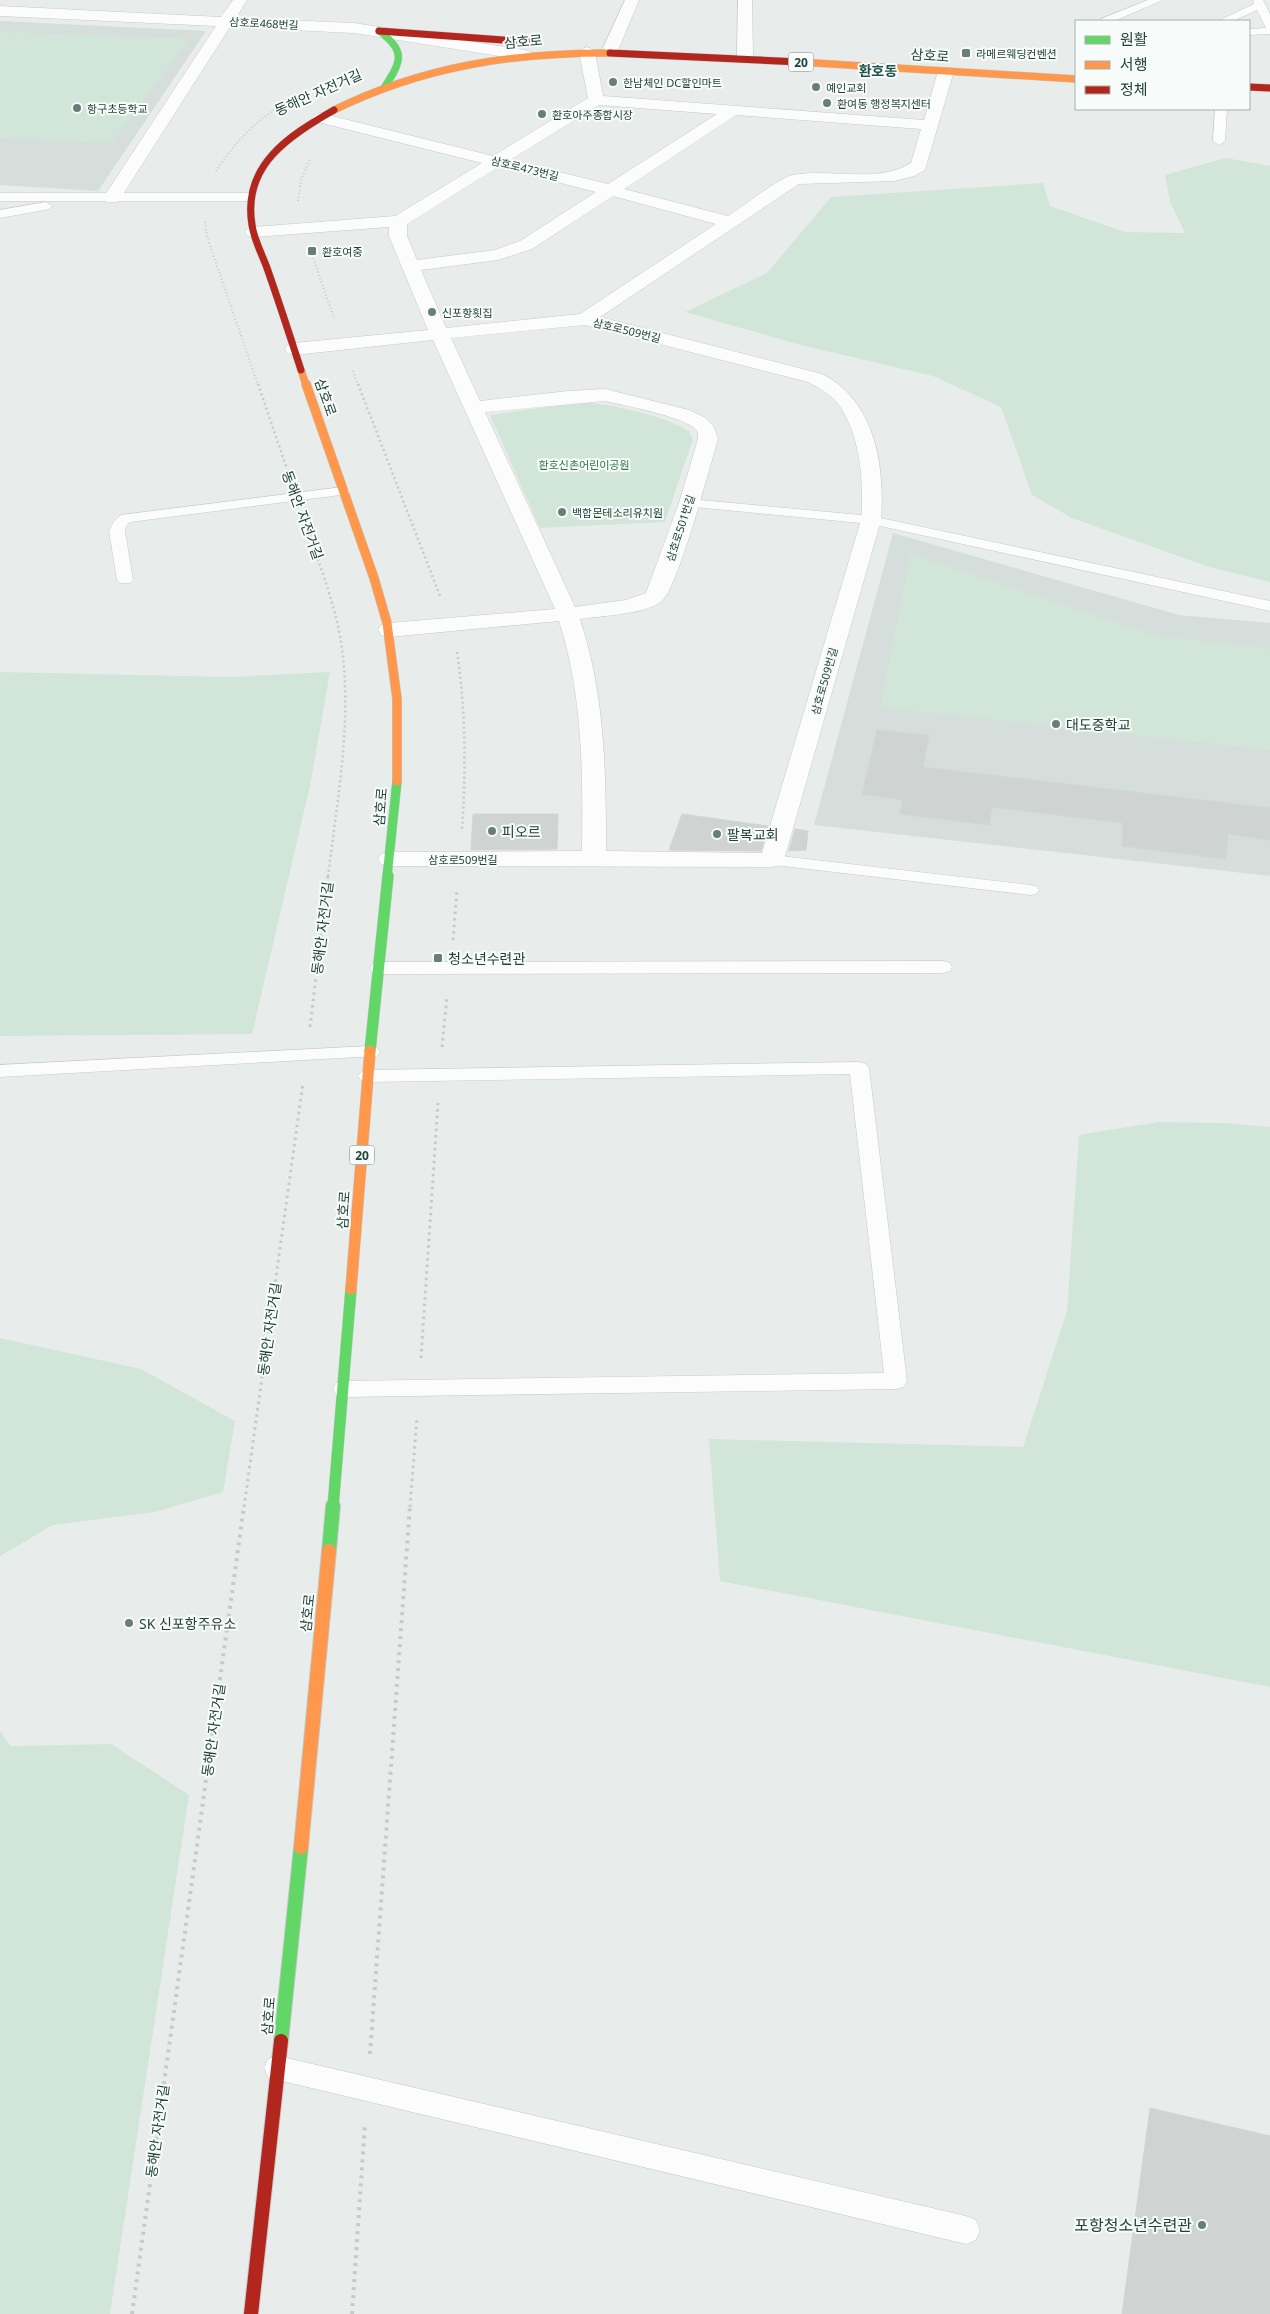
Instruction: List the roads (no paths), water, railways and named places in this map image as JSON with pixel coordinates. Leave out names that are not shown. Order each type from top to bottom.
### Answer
[{"type":"main road","points":[[379,31],[745,58]]},
{"type":"main road","points":[[379,31],[394,39],[400,48],[401,57],[397,68],[384,88]]},
{"type":"main road","name":"삼호로","points":[[251,2314],[278,2068],[344,1388],[370,1052],[397,778],[398,722],[395,667],[389,630],[375,575],[343,491],[254,232],[249,211],[249,197],[259,171],[267,158],[279,146],[320,118],[384,88],[463,65],[525,55],[587,52],[676,54],[1075,79]]},
{"type":"main road","points":[[1250,87],[1270,88]]},
{"type":"street","points":[[112,198],[240,0]]},
{"type":"street","points":[[611,48],[632,0]]},
{"type":"street","points":[[745,0],[745,58]]},
{"type":"street","name":"삼호로468번길","points":[[0,11],[379,31],[525,55]]},
{"type":"street","points":[[587,52],[596,100]]},
{"type":"street","points":[[294,349],[584,319],[794,180],[822,177],[888,177],[912,172],[919,166],[929,125],[946,71]]},
{"type":"street","points":[[254,232],[399,221],[495,160],[596,100],[929,125]]},
{"type":"street","points":[[411,266],[483,258],[512,251],[526,245],[732,111]]},
{"type":"street","name":"삼호로473번길","points":[[320,118],[495,160],[729,222]]},
{"type":"street","points":[[399,221],[397,228],[398,236],[439,333],[568,614],[579,645],[585,668],[592,719],[594,858]]},
{"type":"street","name":"삼호로509번길","points":[[390,859],[594,858],[772,860],[871,520],[874,501],[872,481],[859,427],[850,407],[830,386],[815,378],[584,319]]},
{"type":"street","name":"삼호로501번길","points":[[389,630],[568,614],[630,606],[654,597],[660,588],[689,503],[708,438],[706,429],[697,421],[682,414],[606,395],[568,397],[474,408]]},
{"type":"lane","points":[[1108,20],[1106,19],[1158,0]]},
{"type":"lane","points":[[1226,20],[1260,2],[1270,26]]},
{"type":"lane","points":[[1250,32],[1270,31]]},
{"type":"lane","points":[[1219,141],[1221,110]]},
{"type":"lane","points":[[0,197],[249,197]]},
{"type":"lane","points":[[0,214],[112,198]]},
{"type":"lane","points":[[125,580],[117,531],[119,524],[126,518],[343,491]]},
{"type":"lane","points":[[689,503],[871,520],[1270,606]]},
{"type":"lane","points":[[772,860],[1030,890]]},
{"type":"lane","points":[[379,968],[943,967]]},
{"type":"lane","points":[[0,1072],[370,1052]]},
{"type":"lane","points":[[344,1388],[896,1381],[859,1068],[368,1076]]},
{"type":"lane","points":[[278,2068],[966,2230]]},
{"type":"place","name":"라메르웨딩컨벤션","points":[[966,53]]},
{"type":"place","name":"한남체인 DC할인마트","points":[[613,82]]},
{"type":"place","name":"예인교회","points":[[816,87]]},
{"type":"place","name":"환여동 행정복지센터","points":[[827,103]]},
{"type":"place","name":"항구초등학교","points":[[77,108]]},
{"type":"place","name":"환호아주종합시장","points":[[542,114]]},
{"type":"place","name":"환호여중","points":[[312,251]]},
{"type":"place","name":"신포항횟집","points":[[432,312]]},
{"type":"place","name":"백합몬테소리유치원","points":[[562,512]]},
{"type":"place","name":"대도중학교","points":[[1056,724]]},
{"type":"place","name":"피오르","points":[[492,831]]},
{"type":"place","name":"팔복교회","points":[[717,834]]},
{"type":"place","name":"청소년수련관","points":[[438,958]]},
{"type":"place","name":"SK 신포항주유소","points":[[129,1623]]},
{"type":"place","name":"포항청소년수련관","points":[[1202,2225]]},
{"type":"district","name":"환호동","points":[[878,70]]},
{"type":"park label","name":"환호신촌어린이공원","points":[[584,464]]}]
